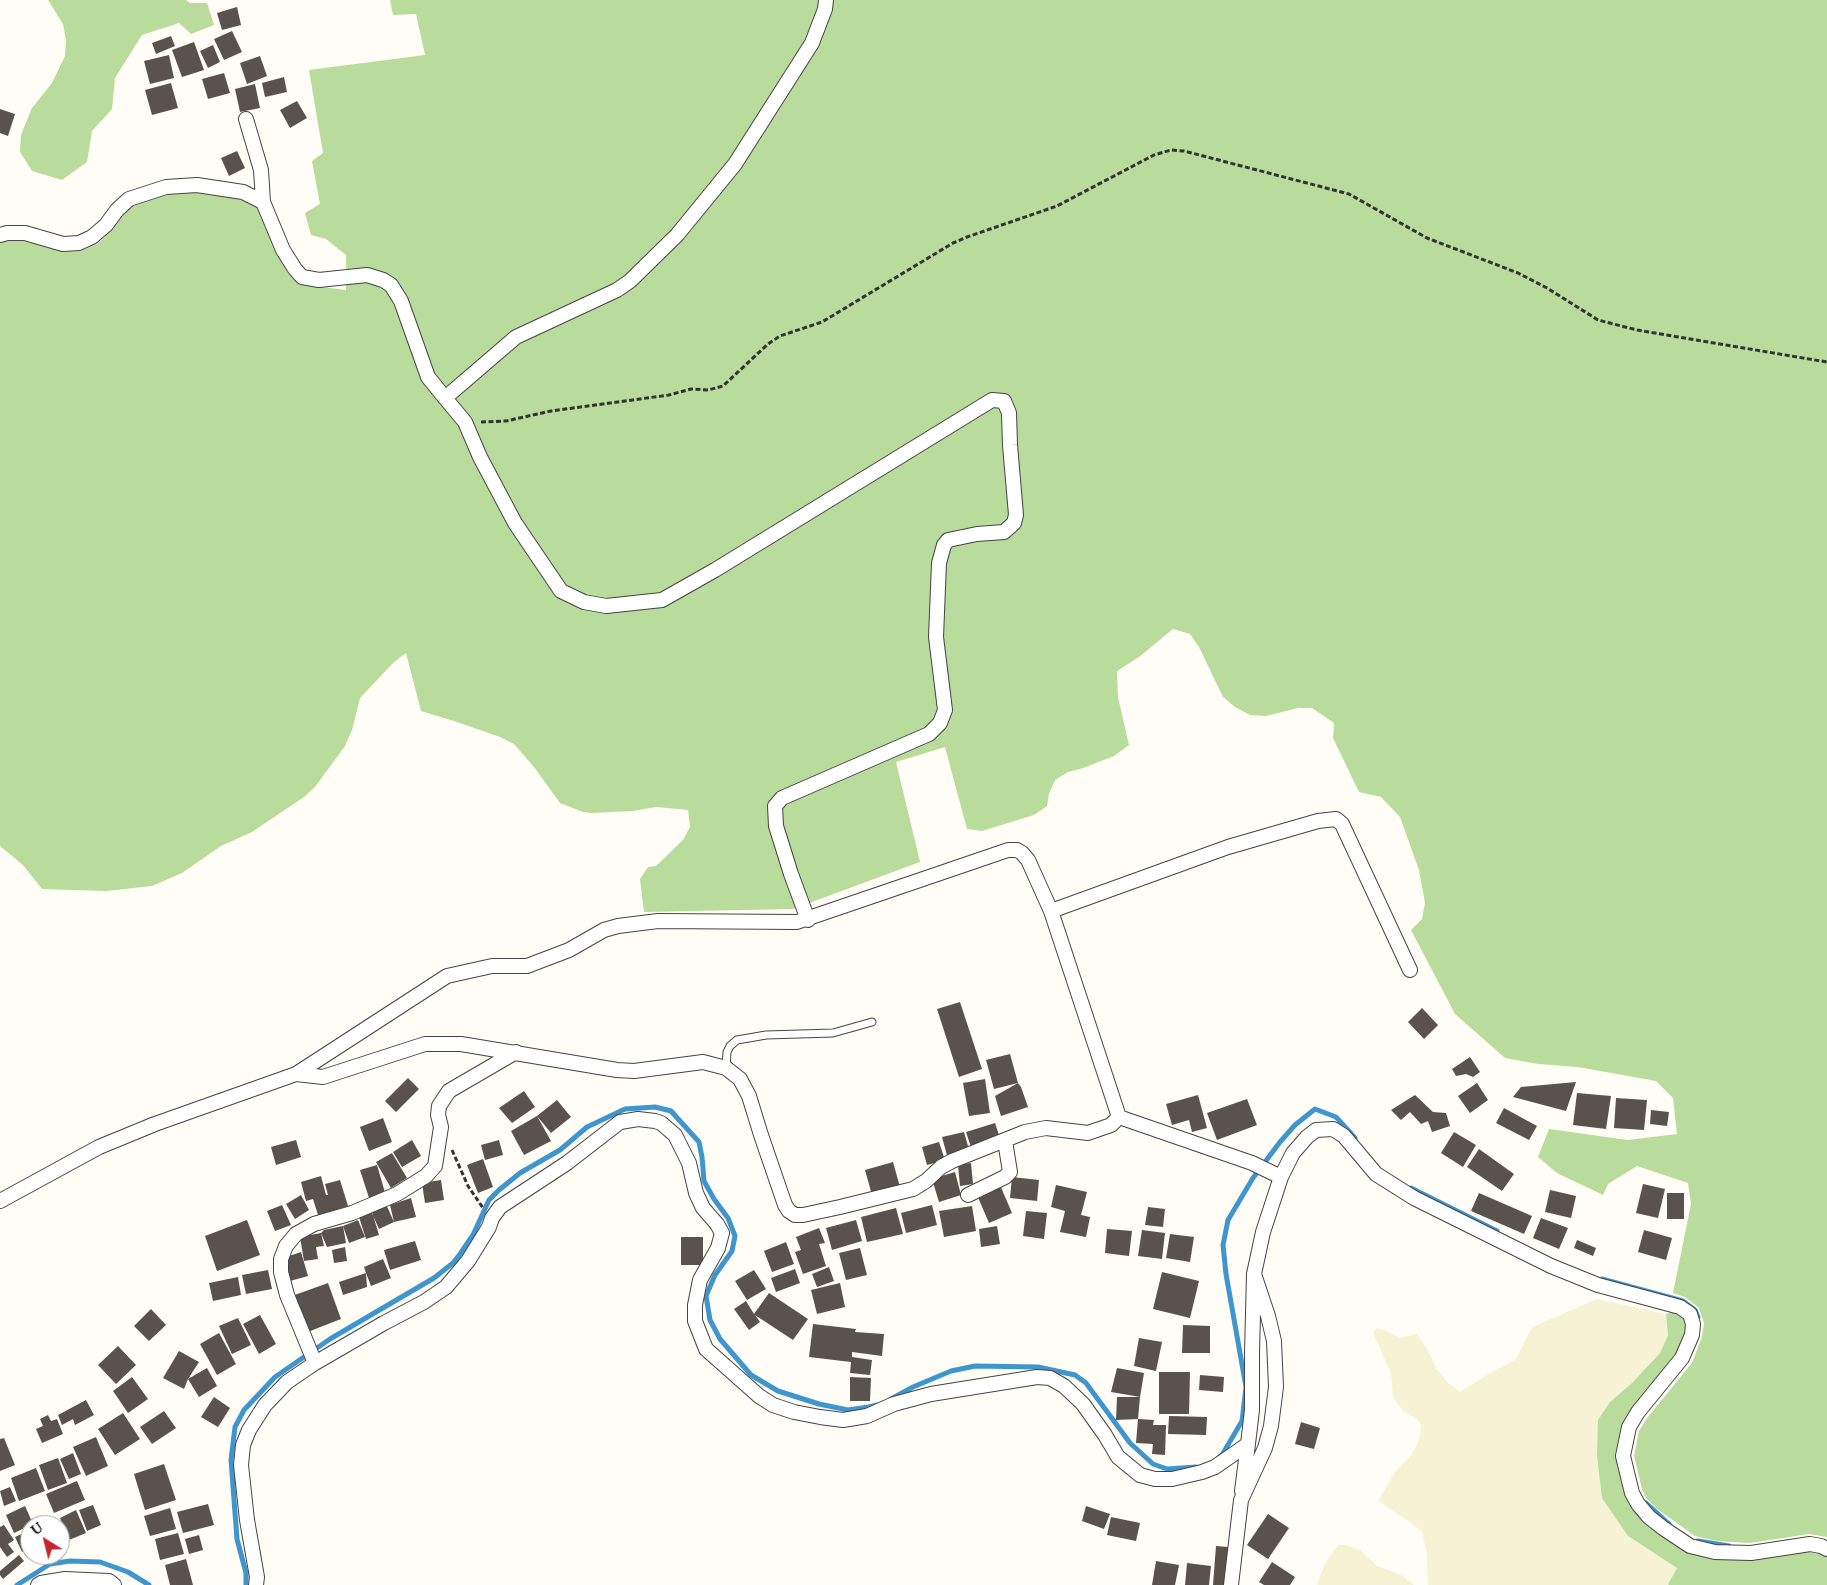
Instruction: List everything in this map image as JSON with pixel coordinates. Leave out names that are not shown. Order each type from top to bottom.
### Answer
[{"type":"street","points":[[445,398],[516,337],[617,290],[630,281],[677,235],[735,164],[812,43],[825,9],[826,0]]},
{"type":"street","points":[[246,119],[261,170],[263,202],[283,250],[295,270],[302,277],[319,280],[367,275],[382,280],[391,286],[401,301],[428,377],[465,422],[480,456],[515,523],[561,591],[584,602],[606,606],[662,600],[715,570],[992,400],[1004,401],[1009,413],[1016,516],[1014,523],[1004,532],[977,534],[948,540],[944,545],[939,563],[936,638],[945,710],[940,723],[929,734],[782,798],[775,806],[776,826],[808,920]]},
{"type":"street","points":[[0,234],[25,233],[63,244],[79,243],[92,237],[106,225],[117,210],[129,200],[166,187],[197,185],[221,188],[243,192],[263,202]]},
{"type":"street","points":[[1051,911],[1228,847],[1318,821],[1336,819],[1342,824],[1410,970]]},
{"type":"street","points":[[0,1200],[99,1147],[155,1124],[296,1074],[448,976],[492,966],[527,966],[569,950],[604,930],[618,926],[658,921],[797,922],[808,920],[1008,850],[1017,850],[1028,860],[1051,911],[1119,1117]]},
{"type":"street","points":[[296,1074],[322,1077],[425,1044],[461,1044],[617,1070],[634,1071],[702,1062],[726,1068],[740,1079],[747,1090],[785,1206],[795,1215],[840,1207],[913,1189],[952,1161],[1025,1132],[1046,1128],[1088,1133],[1111,1125],[1119,1117]]},
{"type":"street","points":[[312,1357],[287,1296],[281,1272],[281,1259],[286,1246],[296,1234],[314,1224],[352,1213],[397,1194],[426,1176],[435,1166],[442,1127],[438,1115],[438,1106],[449,1091],[516,1052]]},
{"type":"street","points":[[1119,1117],[1252,1163],[1282,1177]]},
{"type":"street","points":[[256,1585],[257,1577],[247,1520],[241,1465],[243,1444],[249,1430],[265,1405],[312,1357],[384,1323],[424,1302],[446,1287],[468,1261],[490,1228],[492,1218],[500,1207],[560,1168],[620,1122],[651,1120],[661,1123],[675,1135],[689,1162],[696,1193],[703,1208],[722,1233],[718,1248],[700,1280],[694,1305],[695,1321],[701,1339],[706,1349],[718,1361],[759,1396],[773,1405],[820,1418],[843,1420],[867,1416],[894,1404],[931,1394],[1037,1377],[1050,1378],[1064,1386],[1084,1404],[1118,1457],[1140,1475],[1155,1479],[1172,1479],[1202,1472],[1215,1467],[1248,1444]]},
{"type":"street","points":[[1231,1585],[1252,1410],[1254,1274],[1263,1232],[1282,1177],[1293,1153],[1316,1130],[1333,1129],[1344,1136],[1376,1174],[1414,1198],[1551,1266],[1598,1285],[1680,1307],[1690,1314],[1693,1324],[1692,1335],[1682,1358],[1638,1412],[1629,1427],[1623,1456],[1632,1493],[1638,1504],[1649,1517],[1690,1546],[1715,1552],[1751,1553],[1810,1544],[1827,1549]]},
{"type":"street","points":[[968,1195],[1005,1177],[1010,1172],[1005,1141]]},
{"type":"street","points":[[1241,1500],[1265,1448],[1271,1426],[1276,1387],[1274,1341],[1254,1274]]},
{"type":"street","points":[[38,1585],[65,1579],[109,1581],[114,1585]]},
{"type":"lane","points":[[726,1068],[727,1052],[730,1046],[737,1040],[766,1035],[833,1033],[872,1022]]},
{"type":"path","points":[[465,422],[506,421],[551,411],[669,395],[691,389],[708,390],[724,386],[768,344],[780,336],[822,322],[953,243],[967,236],[1058,206],[1154,155],[1172,150],[1184,151],[1349,194],[1427,238],[1518,273],[1547,288],[1598,320],[1637,330],[1827,362]]},
{"type":"path","points":[[442,1127],[468,1186],[486,1211]]},
{"type":"shaded area","points":[[1597,1299],[1666,1314],[1668,1335],[1660,1353],[1632,1383],[1610,1402],[1628,1536],[1677,1568],[1668,1583],[1669,1585],[1428,1585],[1427,1554],[1422,1532],[1378,1501],[1395,1472],[1416,1447],[1421,1425],[1417,1419],[1403,1411],[1393,1397],[1391,1374],[1373,1332],[1377,1328],[1399,1338],[1417,1334],[1429,1352],[1436,1368],[1448,1383],[1460,1392],[1516,1359],[1532,1327]]},
{"type":"shaded area","points":[[1338,1545],[1346,1545],[1360,1550],[1377,1566],[1400,1574],[1414,1585],[1317,1585],[1325,1563]]},
{"type":"green space","points":[[48,0],[186,0],[190,3],[207,3],[214,25],[191,34],[179,23],[142,35],[115,78],[112,109],[92,131],[87,162],[62,180],[32,171],[20,152],[21,135],[32,108],[52,83],[65,56],[66,40],[63,24]]},
{"type":"green space","points":[[390,0],[1827,0],[1827,1537],[1809,1534],[1750,1543],[1717,1541],[1695,1536],[1657,1509],[1646,1498],[1642,1489],[1634,1456],[1639,1431],[1647,1418],[1692,1363],[1702,1337],[1704,1323],[1699,1308],[1685,1297],[1673,1293],[1691,1204],[1688,1183],[1637,1166],[1608,1184],[1603,1195],[1557,1173],[1538,1157],[1549,1129],[1628,1140],[1677,1134],[1673,1098],[1656,1081],[1578,1067],[1538,1064],[1505,1058],[1455,1014],[1411,930],[1422,919],[1425,903],[1419,870],[1400,817],[1381,797],[1359,792],[1333,738],[1334,723],[1312,708],[1298,708],[1266,716],[1250,715],[1235,707],[1223,697],[1199,647],[1190,634],[1173,629],[1139,657],[1117,671],[1118,697],[1129,745],[1114,756],[1068,772],[1055,780],[1049,794],[1047,806],[1034,815],[982,831],[967,829],[945,747],[896,762],[920,862],[793,909],[644,912],[640,879],[648,867],[656,866],[683,840],[690,827],[688,810],[656,807],[633,811],[592,813],[583,812],[560,803],[534,767],[514,744],[500,737],[421,711],[406,653],[394,662],[360,698],[352,730],[345,746],[315,787],[304,797],[252,832],[221,846],[182,873],[152,886],[106,891],[42,889],[23,865],[0,846],[0,242],[8,240],[24,241],[62,251],[81,251],[97,244],[112,230],[122,215],[133,206],[167,194],[196,192],[220,195],[241,199],[257,207],[277,254],[289,274],[298,284],[346,290],[346,255],[326,239],[311,235],[305,213],[320,204],[312,161],[323,153],[309,70],[425,55],[416,14],[393,15]]},
{"type":"green space","points":[[1679,1309],[1691,1324],[1680,1357],[1627,1426],[1628,1487],[1689,1549],[1809,1547],[1827,1551],[1827,1585],[1669,1585],[1677,1568],[1628,1536],[1602,1498],[1597,1456],[1598,1420],[1610,1402],[1632,1383],[1660,1353],[1668,1335],[1666,1314]]},
{"type":"building","points":[[237,7],[241,25],[222,30],[217,13]]},
{"type":"building","points":[[232,31],[242,52],[224,60],[214,39]]},
{"type":"building","points":[[171,36],[175,46],[156,54],[152,43]]},
{"type":"building","points":[[194,42],[204,70],[182,77],[172,50]]},
{"type":"building","points":[[213,45],[220,62],[208,68],[200,51]]},
{"type":"building","points":[[169,55],[174,78],[150,84],[144,61]]},
{"type":"building","points":[[260,56],[267,76],[247,84],[240,63]]},
{"type":"building","points":[[224,73],[230,93],[208,99],[202,79]]},
{"type":"building","points":[[284,77],[287,92],[265,97],[262,83]]},
{"type":"building","points":[[171,83],[178,108],[152,115],[145,90]]},
{"type":"building","points":[[255,84],[260,108],[240,112],[235,89]]},
{"type":"building","points":[[297,101],[307,118],[290,128],[280,110]]},
{"type":"building","points":[[0,109],[15,114],[8,136],[0,133]]},
{"type":"building","points":[[237,151],[245,168],[229,176],[221,158]]},
{"type":"building","points":[[960,1002],[982,1069],[959,1077],[937,1009]]},
{"type":"building","points":[[1422,1008],[1438,1025],[1424,1039],[1408,1022]]},
{"type":"building","points":[[1010,1054],[1018,1083],[994,1089],[986,1060]]},
{"type":"building","points":[[1470,1057],[1480,1072],[1473,1077],[1466,1074],[1456,1076],[1452,1069]]},
{"type":"building","points":[[408,1078],[419,1089],[396,1112],[385,1101]]},
{"type":"building","points":[[985,1079],[990,1113],[969,1116],[963,1083]]},
{"type":"building","points":[[1576,1082],[1566,1111],[1513,1097],[1521,1087]]},
{"type":"building","points":[[1018,1083],[1028,1107],[1001,1116],[995,1096]]},
{"type":"building","points":[[1477,1083],[1488,1100],[1470,1113],[1458,1096]]},
{"type":"building","points":[[524,1091],[535,1107],[512,1123],[499,1108]]},
{"type":"building","points":[[1577,1093],[1611,1096],[1606,1129],[1573,1125]]},
{"type":"building","points":[[1198,1095],[1207,1128],[1192,1132],[1189,1120],[1172,1125],[1166,1104]]},
{"type":"building","points":[[1415,1095],[1433,1112],[1446,1113],[1450,1126],[1432,1132],[1428,1121],[1421,1124],[1410,1112],[1401,1120],[1391,1110]]},
{"type":"building","points":[[1616,1098],[1647,1100],[1644,1130],[1614,1128]]},
{"type":"building","points":[[1247,1099],[1257,1125],[1217,1140],[1207,1113]]},
{"type":"building","points":[[557,1100],[571,1117],[551,1133],[537,1116]]},
{"type":"building","points":[[1504,1108],[1537,1126],[1529,1140],[1496,1123]]},
{"type":"building","points":[[1651,1110],[1669,1112],[1667,1126],[1650,1124]]},
{"type":"building","points":[[537,1116],[551,1141],[524,1155],[511,1131]]},
{"type":"building","points":[[383,1118],[392,1142],[369,1151],[360,1127]]},
{"type":"building","points":[[995,1123],[1000,1138],[971,1147],[966,1132]]},
{"type":"building","points":[[964,1132],[970,1153],[948,1159],[942,1137]]},
{"type":"building","points":[[1454,1132],[1476,1145],[1463,1167],[1441,1153]]},
{"type":"building","points":[[296,1140],[301,1157],[276,1165],[271,1147]]},
{"type":"building","points":[[412,1140],[421,1156],[402,1167],[393,1152]]},
{"type":"building","points":[[499,1140],[503,1155],[485,1160],[481,1145]]},
{"type":"building","points":[[939,1142],[945,1160],[927,1165],[922,1147]]},
{"type":"building","points":[[1479,1149],[1514,1174],[1502,1191],[1467,1167]]},
{"type":"building","points":[[392,1153],[407,1178],[391,1188],[376,1162]]},
{"type":"building","points":[[483,1159],[493,1187],[478,1193],[467,1165]]},
{"type":"building","points":[[893,1162],[900,1187],[872,1195],[865,1170]]},
{"type":"building","points":[[971,1163],[973,1184],[960,1186],[958,1165]]},
{"type":"building","points":[[377,1165],[386,1196],[370,1201],[360,1170]]},
{"type":"building","points":[[955,1172],[961,1195],[939,1202],[932,1179]]},
{"type":"building","points":[[321,1176],[326,1195],[328,1195],[325,1184],[340,1180],[348,1206],[318,1215],[313,1199],[306,1201],[301,1182]]},
{"type":"building","points":[[1012,1177],[1039,1180],[1037,1201],[1010,1198]]},
{"type":"building","points":[[441,1180],[444,1200],[425,1203],[422,1183]]},
{"type":"building","points":[[1643,1184],[1665,1189],[1658,1218],[1636,1213]]},
{"type":"building","points":[[1000,1185],[1012,1213],[989,1223],[977,1195]]},
{"type":"building","points":[[1056,1185],[1087,1192],[1081,1215],[1090,1217],[1086,1237],[1060,1232],[1065,1211],[1051,1207]]},
{"type":"building","points":[[1550,1190],[1576,1196],[1571,1218],[1545,1212]]},
{"type":"building","points":[[1479,1193],[1532,1216],[1524,1234],[1471,1211]]},
{"type":"building","points":[[1667,1193],[1684,1193],[1684,1219],[1667,1219]]},
{"type":"building","points":[[301,1195],[309,1210],[295,1219],[286,1204]]},
{"type":"building","points":[[411,1198],[416,1217],[394,1222],[390,1205]]},
{"type":"building","points":[[385,1202],[394,1222],[379,1229],[370,1209]]},
{"type":"building","points":[[282,1205],[291,1225],[275,1231],[267,1211]]},
{"type":"building","points":[[932,1205],[937,1225],[906,1233],[901,1213]]},
{"type":"building","points":[[972,1206],[976,1231],[944,1237],[939,1211]]},
{"type":"building","points":[[1148,1207],[1165,1209],[1163,1227],[1145,1225]]},
{"type":"building","points":[[896,1208],[903,1234],[867,1242],[861,1217]]},
{"type":"building","points":[[1026,1211],[1047,1213],[1044,1239],[1023,1236]]},
{"type":"building","points":[[372,1212],[379,1235],[366,1239],[359,1217]]},
{"type":"building","points":[[1541,1218],[1568,1228],[1559,1249],[1533,1238]]},
{"type":"building","points":[[247,1220],[260,1255],[217,1271],[205,1236]]},
{"type":"building","points":[[358,1220],[365,1237],[349,1243],[343,1226]]},
{"type":"building","points":[[856,1220],[862,1241],[832,1250],[826,1228]]},
{"type":"building","points":[[343,1226],[346,1243],[327,1247],[321,1233],[324,1230]]},
{"type":"building","points":[[997,1226],[1000,1244],[981,1247],[979,1229]]},
{"type":"building","points":[[819,1228],[825,1243],[819,1244],[826,1266],[803,1274],[795,1252],[801,1250],[796,1237]]},
{"type":"building","points":[[1107,1229],[1132,1231],[1129,1256],[1105,1253]]},
{"type":"building","points":[[1142,1230],[1165,1233],[1162,1259],[1138,1256]]},
{"type":"building","points":[[1644,1230],[1672,1238],[1666,1260],[1638,1252]]},
{"type":"building","points":[[321,1233],[324,1246],[316,1247],[318,1259],[304,1261],[300,1237]]},
{"type":"building","points":[[1170,1234],[1194,1237],[1190,1262],[1166,1258]]},
{"type":"building","points":[[681,1237],[703,1237],[703,1265],[681,1265]]},
{"type":"building","points":[[1577,1240],[1596,1248],[1593,1256],[1574,1248]]},
{"type":"building","points":[[415,1241],[421,1260],[390,1270],[384,1250]]},
{"type":"building","points":[[786,1242],[794,1264],[772,1272],[764,1251]]},
{"type":"building","points":[[345,1247],[347,1261],[334,1263],[332,1250]]},
{"type":"building","points":[[860,1248],[867,1275],[846,1280],[839,1253]]},
{"type":"building","points":[[301,1252],[308,1276],[290,1281],[283,1258]]},
{"type":"building","points":[[383,1259],[391,1278],[371,1286],[364,1267]]},
{"type":"building","points":[[829,1267],[834,1281],[817,1287],[812,1274]]},
{"type":"building","points":[[795,1269],[800,1283],[776,1292],[771,1278]]},
{"type":"building","points":[[268,1270],[272,1289],[246,1294],[242,1275]]},
{"type":"building","points":[[754,1270],[766,1289],[747,1300],[735,1281]]},
{"type":"building","points":[[1162,1272],[1199,1281],[1190,1318],[1153,1309]]},
{"type":"building","points":[[366,1273],[367,1287],[343,1295],[339,1282]]},
{"type":"building","points":[[238,1277],[241,1295],[213,1301],[209,1283]]},
{"type":"building","points":[[328,1283],[341,1319],[305,1333],[292,1296]]},
{"type":"building","points":[[840,1283],[845,1307],[817,1314],[811,1290]]},
{"type":"building","points":[[769,1293],[808,1319],[793,1340],[755,1315],[760,1322],[749,1330],[734,1309],[746,1301],[754,1314]]},
{"type":"building","points":[[151,1309],[166,1325],[149,1341],[134,1326]]},
{"type":"building","points":[[260,1315],[276,1344],[259,1354],[243,1324]]},
{"type":"building","points":[[238,1318],[251,1345],[232,1354],[219,1326]]},
{"type":"building","points":[[813,1324],[856,1329],[855,1332],[884,1334],[882,1356],[852,1352],[852,1357],[872,1360],[870,1375],[850,1373],[851,1362],[809,1357]]},
{"type":"building","points":[[1183,1325],[1210,1326],[1210,1353],[1182,1353]]},
{"type":"building","points":[[219,1333],[236,1364],[217,1375],[200,1344]]},
{"type":"building","points":[[1139,1338],[1162,1342],[1156,1371],[1134,1366]]},
{"type":"building","points":[[118,1346],[136,1365],[116,1384],[98,1365]]},
{"type":"building","points":[[179,1351],[199,1362],[184,1389],[163,1378]]},
{"type":"building","points":[[207,1368],[217,1386],[199,1397],[188,1379]]},
{"type":"building","points":[[1117,1368],[1144,1373],[1140,1397],[1111,1392]]},
{"type":"building","points":[[1159,1372],[1190,1372],[1189,1414],[1159,1414]]},
{"type":"building","points":[[1200,1375],[1224,1377],[1223,1392],[1199,1390]]},
{"type":"building","points":[[132,1377],[148,1399],[128,1413],[113,1391]]},
{"type":"building","points":[[850,1377],[871,1378],[870,1401],[850,1401]]},
{"type":"building","points":[[214,1397],[230,1408],[218,1427],[201,1417]]},
{"type":"building","points":[[1117,1397],[1140,1397],[1138,1419],[1116,1420]]},
{"type":"building","points":[[86,1400],[94,1415],[75,1425],[73,1419],[62,1425],[58,1415]]},
{"type":"building","points":[[164,1411],[176,1428],[152,1444],[140,1427]]},
{"type":"building","points":[[123,1413],[140,1439],[115,1455],[98,1429]]},
{"type":"building","points":[[48,1415],[51,1421],[57,1419],[63,1434],[42,1443],[36,1429],[43,1426],[40,1419]]},
{"type":"building","points":[[1169,1416],[1207,1417],[1206,1435],[1168,1434]]},
{"type":"building","points":[[1138,1419],[1154,1420],[1153,1425],[1166,1425],[1165,1455],[1152,1454],[1153,1444],[1136,1443]]},
{"type":"building","points":[[1301,1422],[1320,1428],[1314,1449],[1295,1444]]},
{"type":"building","points":[[96,1437],[108,1466],[86,1476],[73,1447]]},
{"type":"building","points":[[4,1438],[15,1465],[0,1471],[0,1439]]},
{"type":"building","points":[[73,1453],[81,1474],[69,1479],[60,1459]]},
{"type":"building","points":[[58,1458],[67,1483],[48,1490],[39,1465]]},
{"type":"building","points":[[164,1464],[176,1500],[145,1510],[134,1474]]},
{"type":"building","points":[[36,1468],[45,1491],[19,1501],[11,1478]]},
{"type":"building","points":[[77,1481],[85,1500],[54,1513],[46,1494]]},
{"type":"building","points":[[10,1487],[16,1501],[4,1506],[0,1491]]},
{"type":"building","points":[[208,1504],[214,1525],[183,1533],[177,1512]]},
{"type":"building","points":[[93,1505],[101,1525],[87,1531],[79,1510]]},
{"type":"building","points":[[25,1506],[29,1515],[20,1515],[20,1530],[14,1533],[6,1515]]},
{"type":"building","points":[[1086,1506],[1110,1514],[1104,1529],[1082,1521]]},
{"type":"building","points":[[170,1508],[176,1529],[150,1536],[144,1516]]},
{"type":"building","points":[[76,1510],[86,1533],[70,1540],[70,1515],[66,1515]]},
{"type":"building","points":[[1268,1514],[1289,1528],[1268,1559],[1247,1545]]},
{"type":"building","points":[[1111,1517],[1140,1523],[1136,1541],[1107,1535]]},
{"type":"building","points":[[4,1525],[14,1540],[8,1544],[14,1552],[7,1557],[0,1547],[0,1527]]},
{"type":"building","points":[[178,1533],[184,1554],[160,1560],[155,1539]]},
{"type":"building","points":[[20,1535],[20,1548],[15,1537]]},
{"type":"building","points":[[199,1535],[203,1550],[189,1554],[185,1539]]},
{"type":"building","points":[[1216,1546],[1228,1547],[1225,1585],[1213,1585]]},
{"type":"building","points":[[19,1555],[20,1556],[20,1564],[3,1579],[0,1571]]},
{"type":"building","points":[[186,1559],[193,1585],[170,1585],[165,1565]]},
{"type":"building","points":[[1156,1561],[1179,1565],[1175,1585],[1152,1585]]},
{"type":"building","points":[[1272,1562],[1295,1577],[1290,1585],[1264,1585],[1259,1582]]},
{"type":"building","points":[[1187,1563],[1211,1566],[1209,1585],[1185,1585]]},
{"type":"waterway","points":[[246,1585],[246,1573],[237,1539],[231,1460],[235,1427],[244,1410],[275,1377],[330,1339],[434,1278],[453,1263],[473,1235],[489,1200],[520,1173],[560,1150],[587,1127],[625,1109],[655,1107],[671,1111],[699,1142],[704,1181],[728,1218],[735,1236],[732,1251],[715,1275],[706,1296],[710,1320],[720,1339],[751,1375],[778,1391],[819,1404],[848,1410],[877,1405]]},
{"type":"waterway","points":[[1219,1457],[1242,1421],[1246,1387],[1226,1274],[1223,1245],[1228,1220],[1253,1178],[1280,1142],[1295,1125],[1315,1109],[1336,1117],[1355,1138]]},
{"type":"waterway","points":[[1411,1188],[1497,1231]]},
{"type":"waterway","points":[[1602,1279],[1683,1301],[1695,1310],[1698,1317]]},
{"type":"waterway","points":[[891,1399],[913,1387],[951,1371],[975,1366],[1038,1367],[1075,1375],[1086,1383],[1130,1443],[1153,1464],[1167,1469],[1196,1467]]},
{"type":"waterway","points":[[1646,1503],[1669,1524]]},
{"type":"waterway","points":[[1698,1541],[1729,1546]]},
{"type":"waterway","points":[[17,1585],[50,1564],[70,1561],[100,1562],[128,1572],[149,1585]]}]
